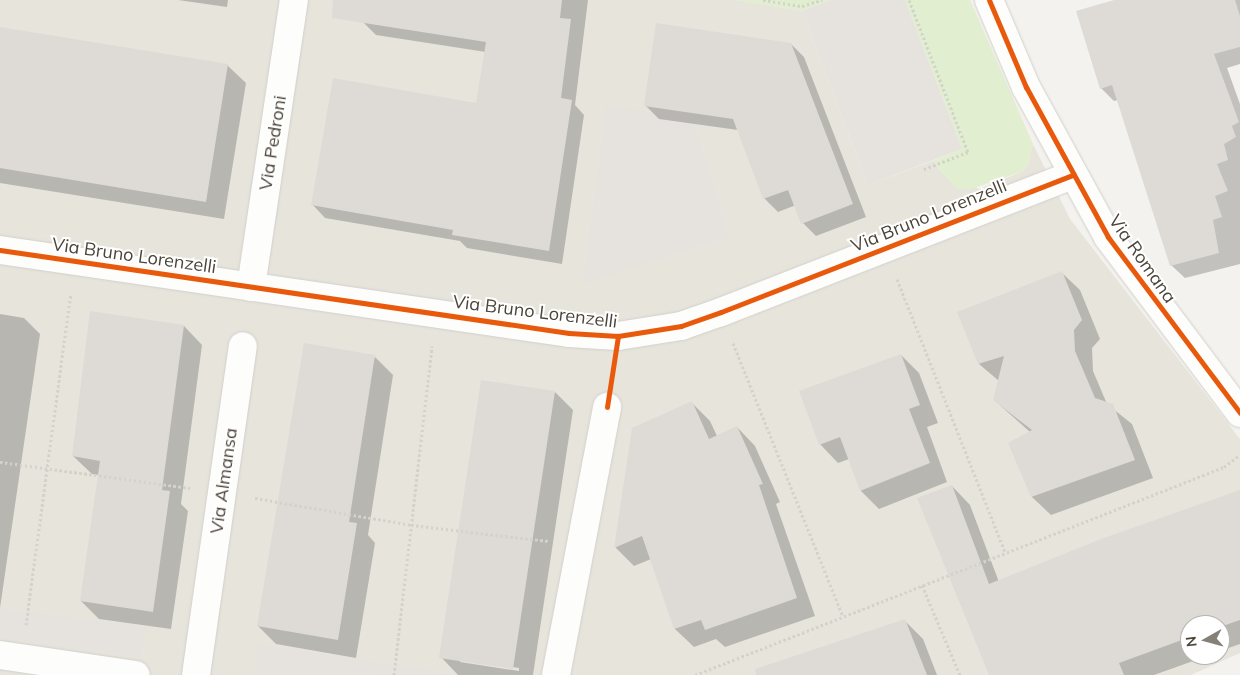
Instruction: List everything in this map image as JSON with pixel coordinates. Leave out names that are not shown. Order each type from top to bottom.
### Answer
[{"type":"street","name":"Via Pedroni","points":[[251,287],[294,0]]},
{"type":"street","name":"Via Romana","points":[[989,0],[1026,87],[1072,174],[1125,263],[1240,413]]},
{"type":"street","name":"Via Bruno Lorenzelli","points":[[0,250],[569,333],[618,336],[681,326],[721,312],[1072,174]]},
{"type":"street","name":"Via Almansa","points":[[196,675],[243,346]]},
{"type":"street","points":[[556,675],[607,407]]},
{"type":"street","points":[[11,657],[136,675]]},
{"type":"path","points":[[763,0],[802,6],[822,0]]},
{"type":"path","points":[[909,0],[968,152],[922,170]]},
{"type":"path","points":[[885,249],[1005,552]]},
{"type":"path","points":[[11,657],[47,469],[75,261]]},
{"type":"path","points":[[721,312],[843,616]]},
{"type":"path","points":[[394,675],[436,314]]},
{"type":"path","points":[[695,675],[1224,467],[1240,455]]},
{"type":"path","points":[[0,462],[222,493],[411,524],[581,545]]},
{"type":"path","points":[[922,585],[960,675]]},
{"type":"shaded area","points":[[0,0],[736,0],[802,11],[868,185],[935,160],[939,170],[979,189],[1021,172],[1028,165],[1033,144],[1070,219],[1240,439],[1240,653],[1230,657],[1230,615],[1180,615],[1180,665],[1213,665],[1191,675],[0,675]]},
{"type":"shaded area","points":[[831,0],[905,0],[962,149],[868,185],[802,11]]},
{"type":"shaded area","points":[[606,106],[693,119],[729,237],[583,284]]},
{"type":"shaded area","points":[[0,608],[145,627],[142,657],[0,638]]},
{"type":"shaded area","points":[[257,644],[459,675],[254,674]]},
{"type":"green space","points":[[736,0],[831,0],[802,11]]},
{"type":"green space","points":[[905,0],[970,0],[1033,144],[1028,165],[1021,172],[968,190],[958,189],[939,170],[935,160],[962,149]]},
{"type":"building","points":[[333,0],[562,0],[560,18],[571,19],[561,98],[572,100],[549,251],[452,235],[453,230],[311,205],[333,78],[476,103],[486,42],[332,18]]},
{"type":"building","points":[[1114,0],[1235,0],[1240,16],[1240,47],[1214,54],[1239,122],[1232,126],[1236,137],[1224,144],[1228,160],[1217,164],[1228,191],[1215,196],[1222,217],[1213,220],[1219,253],[1170,266],[1112,85],[1100,89],[1076,11]]},
{"type":"building","points":[[656,23],[791,43],[853,204],[801,224],[788,190],[763,199],[733,119],[644,106]]},
{"type":"building","points":[[0,27],[228,64],[206,202],[0,168]]},
{"type":"building","points":[[1062,271],[1082,320],[1074,330],[1075,351],[1095,398],[1113,404],[1135,460],[1031,497],[1008,443],[1032,430],[993,400],[1004,356],[978,364],[957,312]]},
{"type":"building","points":[[90,311],[184,325],[162,490],[170,491],[153,612],[80,601],[100,461],[72,456]]},
{"type":"building","points":[[304,343],[375,355],[349,522],[357,523],[338,640],[257,626]]},
{"type":"building","points":[[901,354],[920,405],[909,409],[930,463],[860,491],[840,437],[819,445],[799,391]]},
{"type":"building","points":[[481,380],[555,391],[513,669],[439,658]]},
{"type":"building","points":[[692,401],[709,439],[737,426],[763,484],[759,485],[797,598],[705,630],[701,620],[674,629],[642,536],[614,548],[632,428]]},
{"type":"building","points":[[952,485],[989,584],[1101,539],[1240,490],[1240,620],[1230,624],[1230,615],[1180,615],[1180,641],[1119,663],[1124,675],[989,675],[917,498]]},
{"type":"building","points":[[905,619],[927,675],[756,675],[755,669]]},
{"type":"cycle path","points":[[989,0],[1026,87],[1108,237],[1240,413]]},
{"type":"cycle path","points":[[0,250],[569,333],[618,336],[681,326],[721,312],[1072,175]]},
{"type":"cycle path","points":[[607,407],[618,336]]}]
